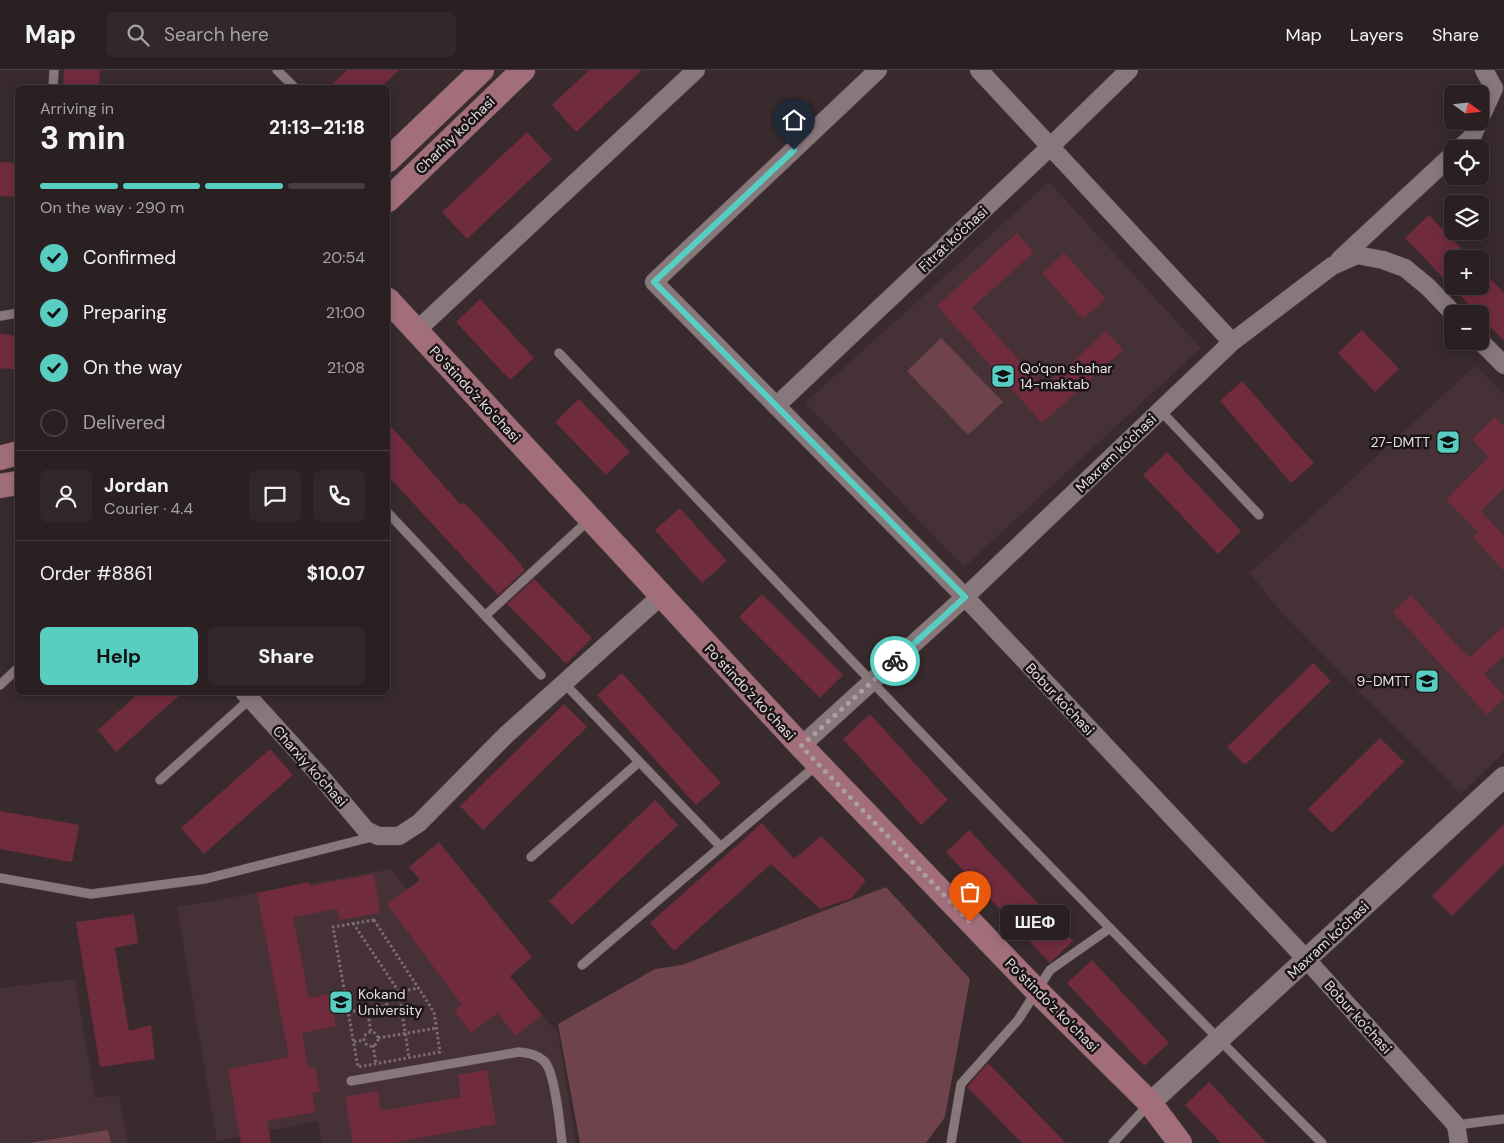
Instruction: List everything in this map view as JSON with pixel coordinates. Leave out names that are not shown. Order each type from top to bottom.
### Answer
[{"type":"main road","name":"Charhiy ko'chasi","points":[[390,158],[482,70]]},
{"type":"main road","name":"Charhiy ko'chasi","points":[[390,198],[523,70]]},
{"type":"main road","name":"Poʻstindoʻz koʻchasi","points":[[390,302],[818,764],[1036,990],[1150,1103],[1180,1143]]},
{"type":"street","points":[[416,331],[696,70]]},
{"type":"street","name":"Bobur ko'chasi","points":[[878,70],[654,282],[965,597],[1307,960],[1456,1125]]},
{"type":"street","points":[[979,70],[1232,342]]},
{"type":"street","name":"Fitrat ko'chasi","points":[[776,406],[1129,70]]},
{"type":"street","points":[[1484,70],[1494,88],[1489,99]]},
{"type":"street","points":[[1332,266],[1444,161]]},
{"type":"street","name":"Maxram ko'chasi","points":[[801,746],[965,597],[1232,342],[1332,266],[1357,255],[1383,260],[1405,268],[1428,287],[1445,305]]},
{"type":"street","points":[[1489,350],[1504,366]]},
{"type":"street","points":[[378,836],[399,836],[419,823],[506,736],[661,596]]},
{"type":"street","name":"Charxiy ko'chasi","points":[[247,696],[323,779],[366,830],[378,836]]},
{"type":"street","name":"Maxram ko'chasi","points":[[1150,1103],[1504,777]]},
{"type":"street","points":[[1456,1125],[1459,1143]]},
{"type":"lane","points":[[53,85],[54,70]]},
{"type":"lane","points":[[277,70],[292,85]]},
{"type":"lane","points":[[0,316],[15,314]]},
{"type":"lane","points":[[559,353],[872,682],[1219,1040],[1322,1143]]},
{"type":"lane","points":[[1160,410],[1259,515]]},
{"type":"lane","points":[[390,515],[541,675]]},
{"type":"lane","points":[[486,615],[590,518]]},
{"type":"lane","points":[[0,685],[15,671]]},
{"type":"lane","points":[[564,683],[720,846]]},
{"type":"lane","points":[[160,780],[247,696]]},
{"type":"lane","points":[[531,857],[639,762]]},
{"type":"lane","points":[[582,965],[818,764]]},
{"type":"lane","points":[[0,878],[91,894],[205,879],[378,836]]},
{"type":"lane","points":[[951,1143],[961,1084],[1018,1020],[1050,970],[1110,928]]},
{"type":"lane","points":[[351,1081],[519,1052],[534,1054],[545,1062],[552,1073],[562,1143]]},
{"type":"lane","points":[[1113,1143],[1150,1103]]},
{"type":"lane","points":[[1456,1125],[1504,1119]]},
{"type":"path","points":[[374,920],[418,988],[434,1012],[440,1052],[358,1067],[333,927],[374,920]]},
{"type":"path","points":[[352,923],[399,992],[411,1071]]},
{"type":"path","points":[[348,1012],[387,1006],[385,994],[418,988]]},
{"type":"path","points":[[367,1009],[371,1032]]},
{"type":"path","points":[[378,1038],[437,1028]]},
{"type":"path","points":[[371,1032],[376,1034],[378,1038]]},
{"type":"path","points":[[364,1040],[365,1035],[371,1032]]},
{"type":"path","points":[[373,1046],[378,1038]]},
{"type":"path","points":[[354,1042],[364,1040]]},
{"type":"path","points":[[364,1040],[368,1045],[373,1046]]},
{"type":"path","points":[[373,1046],[376,1064]]},
{"type":"shaded area","name":"Qo'qon shahar 14-maktab","points":[[1049,182],[1201,348],[964,567],[805,403]]},
{"type":"shaded area","points":[[941,338],[1003,402],[968,435],[907,371]]},
{"type":"shaded area","name":"9-DMTT","points":[[1475,366],[1504,394],[1504,752],[1461,794],[1280,611],[1250,573]]},
{"type":"shaded area","name":"Kokand University","points":[[392,869],[497,1013],[522,991],[558,1033],[576,1143],[322,1143],[318,1121],[217,1141],[177,907]]},
{"type":"shaded area","points":[[886,887],[970,979],[945,1117],[926,1143],[580,1143],[558,1024],[655,969],[682,965]]},
{"type":"shaded area","points":[[75,979],[95,1098],[119,1095],[128,1143],[0,1143],[0,988]]},
{"type":"shaded area","points":[[108,1130],[111,1143],[28,1143]]},
{"type":"building","points":[[64,70],[100,70],[99,85],[63,85]]},
{"type":"building","points":[[347,70],[399,70],[383,85],[331,85]]},
{"type":"building","points":[[589,70],[642,70],[576,132],[552,105]]},
{"type":"building","points":[[527,132],[552,159],[467,239],[442,212]]},
{"type":"building","points":[[0,162],[15,163],[15,197],[0,196]]},
{"type":"building","points":[[1429,215],[1444,231],[1444,240],[1453,240],[1462,250],[1444,250],[1444,279],[1405,238]]},
{"type":"building","points":[[1017,233],[1034,252],[972,308],[1044,388],[1106,331],[1123,350],[1042,423],[937,306]]},
{"type":"building","points":[[1064,253],[1106,299],[1083,319],[1042,273]]},
{"type":"building","points":[[1489,277],[1504,293],[1504,341],[1489,325],[1489,305],[1469,305],[1460,295],[1489,295]]},
{"type":"building","points":[[480,299],[534,358],[510,380],[456,322]]},
{"type":"building","points":[[1362,330],[1399,369],[1375,392],[1338,353]]},
{"type":"building","points":[[0,334],[15,336],[15,370],[0,368]]},
{"type":"building","points":[[1242,381],[1314,463],[1291,483],[1220,401]]},
{"type":"building","points":[[579,399],[630,452],[606,475],[555,422]]},
{"type":"building","points":[[1495,417],[1504,426],[1504,488],[1481,511],[1504,536],[1504,571],[1473,537],[1478,532],[1446,499],[1489,457],[1472,439]]},
{"type":"building","points":[[390,425],[461,505],[464,502],[522,565],[525,570],[498,595],[390,478]]},
{"type":"building","points":[[1167,452],[1241,531],[1218,554],[1143,475]]},
{"type":"building","points":[[680,508],[727,561],[702,583],[655,530]]},
{"type":"building","points":[[534,579],[592,638],[566,664],[507,604]]},
{"type":"building","points":[[762,594],[843,675],[820,698],[739,617]]},
{"type":"building","points":[[1411,595],[1469,658],[1504,626],[1504,656],[1484,674],[1504,698],[1487,715],[1393,612]]},
{"type":"building","points":[[1313,663],[1331,681],[1245,765],[1227,747]]},
{"type":"building","points":[[622,673],[721,783],[696,805],[597,695]]},
{"type":"building","points":[[137,695],[180,695],[116,752],[98,730]]},
{"type":"building","points":[[564,704],[587,727],[483,830],[460,806]]},
{"type":"building","points":[[870,714],[948,800],[921,825],[843,739]]},
{"type":"building","points":[[1380,738],[1404,762],[1332,833],[1308,809]]},
{"type":"building","points":[[270,749],[293,775],[204,854],[181,828]]},
{"type":"building","points":[[655,800],[678,825],[572,925],[549,901]]},
{"type":"building","points":[[0,811],[79,825],[72,862],[0,849]]},
{"type":"building","points":[[762,823],[794,859],[821,836],[866,880],[852,898],[820,909],[771,864],[674,951],[650,923]]},
{"type":"building","points":[[1504,824],[1504,864],[1452,916],[1432,896]]},
{"type":"building","points":[[969,830],[1073,941],[1050,963],[946,852]]},
{"type":"building","points":[[439,842],[532,957],[510,976],[542,1015],[516,1036],[497,1013],[471,1033],[454,1010],[462,1005],[387,904],[420,880],[409,867]]},
{"type":"building","points":[[374,874],[380,913],[339,920],[337,909],[293,917],[309,998],[330,994],[336,1026],[302,1033],[308,1068],[315,1067],[320,1092],[312,1093],[315,1112],[267,1121],[271,1143],[241,1143],[228,1069],[289,1057],[257,893],[309,882],[309,886]]},
{"type":"building","points":[[134,914],[138,943],[115,948],[129,1031],[151,1025],[155,1059],[100,1067],[76,922]]},
{"type":"building","points":[[1092,960],[1169,1043],[1144,1066],[1067,983]]},
{"type":"building","points":[[988,1063],[1066,1143],[1022,1143],[967,1087]]},
{"type":"building","points":[[487,1070],[496,1124],[391,1143],[353,1143],[345,1097],[378,1091],[381,1111],[461,1097],[458,1075]]},
{"type":"building","points":[[1209,1082],[1267,1143],[1221,1143],[1185,1105]]},
{"type":"way so far","points":[[895,661],[801,746],[970,922]]},
{"type":"place","name":"Qo'qon shahar 14-maktab","points":[[1003,376]]},
{"type":"place","name":"27-DMTT","points":[[1448,442]]},
{"type":"place","name":"9-DMTT","points":[[1427,681]]},
{"type":"place","name":"ШЕФ","points":[[970,922]]},
{"type":"place","name":"Kokand University","points":[[341,1002]]},
{"type":"route","points":[[794,150],[654,282],[965,597],[895,661]]}]
